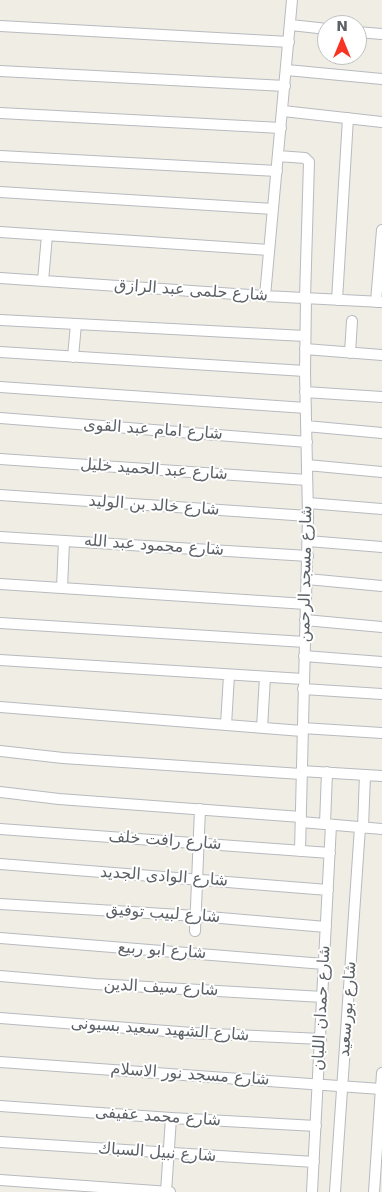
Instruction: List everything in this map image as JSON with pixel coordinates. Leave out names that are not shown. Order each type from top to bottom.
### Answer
[{"type":"street","points":[[265,296],[293,0]]},
{"type":"street","points":[[291,25],[317,28]]},
{"type":"street","points":[[0,26],[289,42]]},
{"type":"street","points":[[367,33],[382,34]]},
{"type":"street","points":[[286,70],[382,79]]},
{"type":"street","points":[[0,71],[285,86]]},
{"type":"street","points":[[0,112],[281,128]]},
{"type":"street","points":[[283,112],[382,122]]},
{"type":"street","points":[[337,300],[348,118]]},
{"type":"street","points":[[0,156],[277,171]]},
{"type":"street","name":"شارع مسجد الرحمن","points":[[278,156],[305,158],[309,162],[305,298],[308,556],[303,684],[300,851]]},
{"type":"street","points":[[0,192],[273,209]]},
{"type":"street","points":[[379,302],[382,230]]},
{"type":"street","points":[[0,232],[269,250]]},
{"type":"street","points":[[43,281],[47,235]]},
{"type":"street","name":"شارع حلمى عبد الرازق","points":[[0,278],[379,302]]},
{"type":"street","points":[[0,320],[305,336]]},
{"type":"street","points":[[350,353],[352,321]]},
{"type":"street","points":[[73,357],[76,324]]},
{"type":"street","points":[[305,350],[382,355]]},
{"type":"street","points":[[0,352],[305,371]]},
{"type":"street","points":[[0,387],[306,408]]},
{"type":"street","points":[[305,392],[382,397]]},
{"type":"street","name":"شارع امام عبد القوى","points":[[0,418],[307,442]]},
{"type":"street","points":[[306,426],[382,433]]},
{"type":"street","name":"شارع عبد الحميد خليل","points":[[0,459],[308,480]]},
{"type":"street","points":[[307,465],[382,472]]},
{"type":"street","name":"شارع خالد بن الوليد","points":[[0,495],[308,516]]},
{"type":"street","points":[[308,503],[382,509]]},
{"type":"street","name":"شارع محمود عبد الله","points":[[0,537],[308,556]]},
{"type":"street","points":[[62,588],[64,541]]},
{"type":"street","points":[[308,541],[382,547]]},
{"type":"street","points":[[307,579],[382,586]]},
{"type":"street","points":[[0,584],[306,604]]},
{"type":"street","points":[[305,620],[382,627]]},
{"type":"street","points":[[0,623],[305,642]]},
{"type":"street","points":[[304,656],[382,662]]},
{"type":"street","points":[[0,660],[265,677],[382,694]]},
{"type":"street","points":[[226,725],[229,675]]},
{"type":"street","points":[[262,728],[265,677]]},
{"type":"street","points":[[0,707],[262,728],[382,733]]},
{"type":"street","points":[[0,751],[63,758],[382,776]]},
{"type":"street","name":"شارع حمدان اللبان","points":[[312,1192],[330,853],[327,772]]},
{"type":"street","name":"شارع بورسعيد","points":[[335,1192],[365,774]]},
{"type":"street","points":[[0,792],[59,799],[200,809],[382,829]]},
{"type":"street","points":[[195,931],[199,880],[200,809]]},
{"type":"street","name":"شارع رافت خلف","points":[[0,829],[330,853]]},
{"type":"street","name":"شارع الوادى الجديد","points":[[0,864],[328,890]]},
{"type":"street","name":"شارع لبيب توفيق","points":[[0,904],[197,916],[326,927]]},
{"type":"street","name":"شارع ابو ربيع","points":[[0,938],[324,964]]},
{"type":"street","name":"شارع سيف الدين","points":[[0,976],[96,984],[322,997]]},
{"type":"street","name":"شارع الشهيد سعيد بسيونى","points":[[0,1018],[192,1034],[320,1039]]},
{"type":"street","name":"شارع مسجد نور الاسلام","points":[[0,1062],[381,1089]]},
{"type":"street","points":[[374,1192],[382,1073]]},
{"type":"street","name":"شارع محمد عفيفى","points":[[0,1106],[316,1126]]},
{"type":"street","points":[[0,1180],[168,1192],[171,1118]]},
{"type":"street","name":"شارع نبيل السباك","points":[[0,1142],[314,1162]]}]
